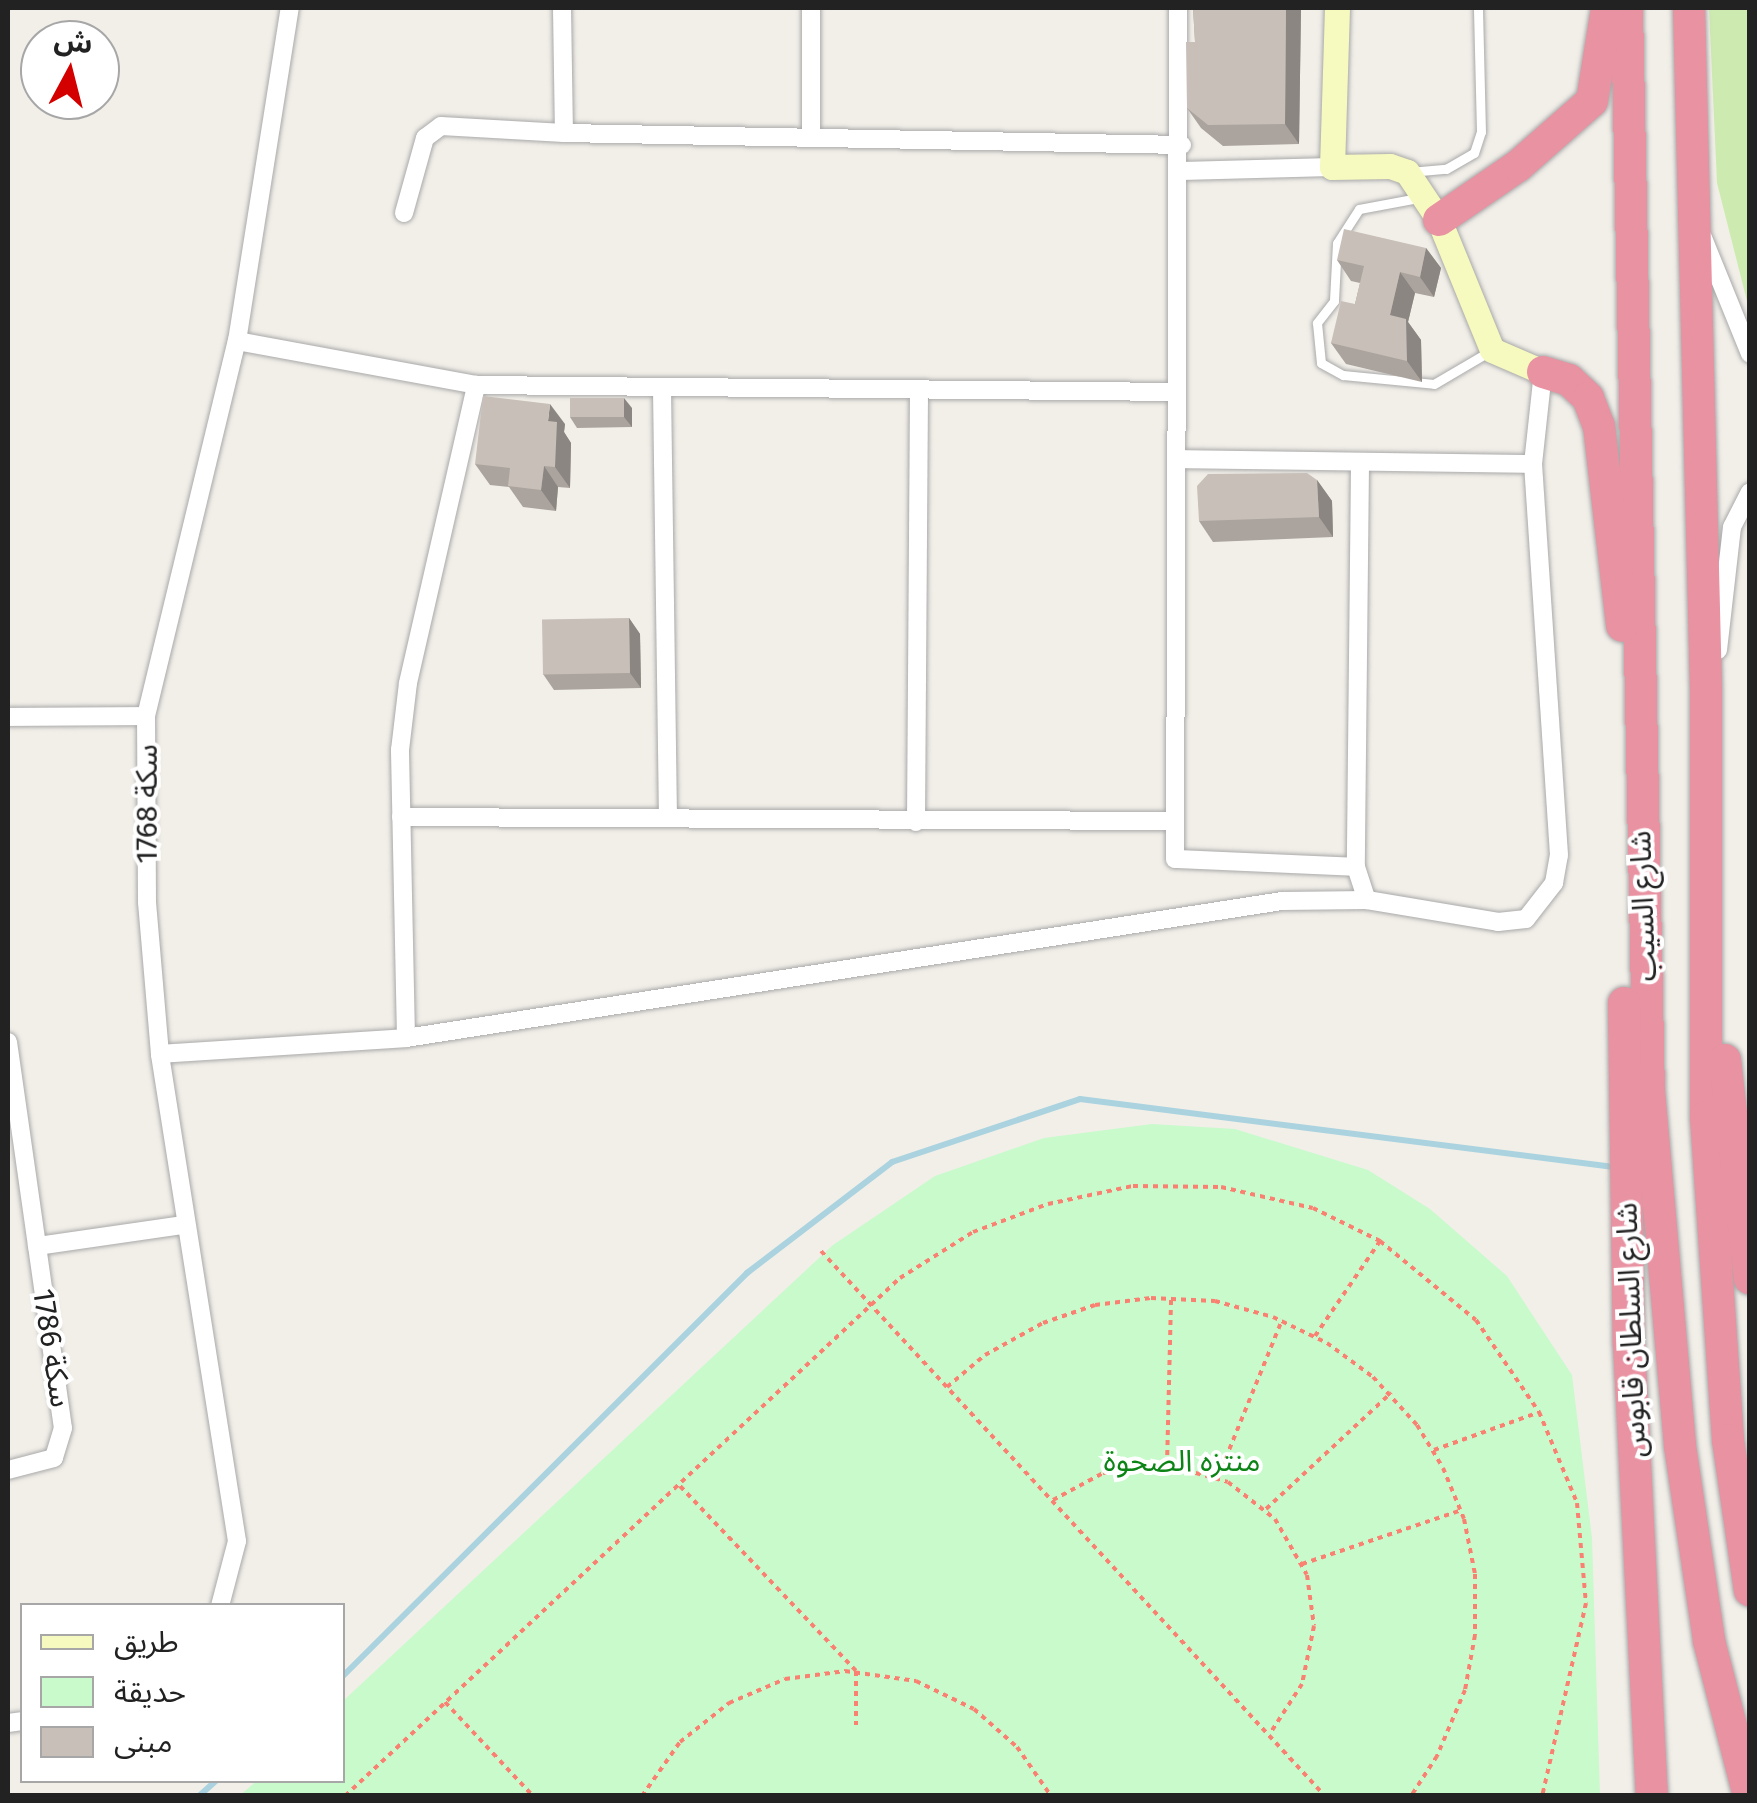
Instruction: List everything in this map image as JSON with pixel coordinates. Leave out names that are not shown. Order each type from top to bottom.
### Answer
[{"type":"highway","points":[[1430,209],[1518,166],[1592,101],[1607,8]]},
{"type":"highway","name":"شارع السيب","points":[[1627,8],[1641,524],[1638,764],[1649,1090],[1680,1446],[1708,1641],[1749,1796]]},
{"type":"highway","name":"شارع السيب","points":[[1689,8],[1706,689],[1706,1117],[1728,1440],[1750,1590]]},
{"type":"highway","points":[[1542,372],[1569,380],[1588,398],[1599,426],[1638,764]]},
{"type":"highway","name":"شارع السلطان قابوس","points":[[1642,865],[1623,957],[1629,1345],[1652,1796]]},
{"type":"highway","points":[[1708,922],[1750,1279]]},
{"type":"street","name":"سكة 1768","points":[[221,1603],[236,1541],[183,1226],[160,1054],[147,902],[146,716],[237,341],[290,8]]},
{"type":"street","points":[[562,8],[564,133]]},
{"type":"street","points":[[811,8],[811,138]]},
{"type":"street","points":[[1178,8],[1182,146],[1175,859],[1356,867]]},
{"type":"street","points":[[1332,166],[1337,8]]},
{"type":"street","points":[[404,213],[426,138],[441,126],[564,133],[1182,146]]},
{"type":"street","points":[[160,1054],[406,1038],[1282,902],[1367,900],[1498,922],[1526,919],[1554,883],[1559,855],[1534,464],[1542,372],[1492,350],[1430,209],[1406,172],[1390,166],[1181,171]]},
{"type":"street","points":[[1693,214],[1750,354]]},
{"type":"street","points":[[237,341],[476,385],[662,390],[1177,392]]},
{"type":"street","points":[[406,1038],[402,817],[408,682],[476,385]]},
{"type":"street","points":[[662,390],[668,814]]},
{"type":"street","points":[[916,822],[920,391]]},
{"type":"street","points":[[1179,459],[1360,466],[1486,459],[1534,464]]},
{"type":"street","points":[[1360,466],[1356,867],[1367,900]]},
{"type":"street","points":[[1706,689],[1719,646],[1732,527],[1750,492]]},
{"type":"street","points":[[8,717],[146,716]]},
{"type":"street","points":[[402,817],[668,814],[916,822],[1175,821]]},
{"type":"street","name":"سكة 1786","points":[[8,1042],[63,1446],[42,1464],[8,1470]]},
{"type":"street","name":"سكة 1786","points":[[36,1246],[183,1226]]},
{"type":"lane","points":[[1406,172],[1446,169],[1474,153],[1481,132],[1478,8]]},
{"type":"lane","points":[[1430,209],[1359,209],[1337,243],[1334,300],[1316,323],[1321,363],[1343,375],[1434,384],[1492,350]]},
{"type":"path","points":[[346,1796],[680,1486],[869,1302],[973,1232],[1048,1204],[1133,1186],[1221,1187],[1313,1208],[1380,1240],[1476,1320],[1538,1412],[1576,1503],[1586,1603],[1542,1796]]},
{"type":"path","points":[[1315,1336],[1380,1240]]},
{"type":"path","points":[[821,1251],[1051,1502],[1271,1732],[1326,1796]]},
{"type":"path","points":[[947,1387],[999,1346],[1055,1318],[1105,1304],[1171,1298],[1225,1303],[1282,1320],[1315,1336],[1391,1394],[1434,1450],[1461,1510],[1474,1574],[1472,1660],[1448,1735],[1410,1796]]},
{"type":"path","points":[[1168,1465],[1171,1298]]},
{"type":"path","points":[[1218,1477],[1282,1320]]},
{"type":"path","points":[[1266,1510],[1391,1394]]},
{"type":"path","points":[[1434,1450],[1538,1412]]},
{"type":"path","points":[[1051,1502],[1103,1472],[1168,1465],[1218,1477],[1266,1510],[1302,1564],[1314,1612],[1311,1656],[1294,1701],[1271,1732]]},
{"type":"path","points":[[680,1486],[856,1671],[856,1726]]},
{"type":"path","points":[[1302,1564],[1461,1510]]},
{"type":"path","points":[[642,1796],[680,1742],[736,1699],[794,1677],[856,1671],[916,1682],[974,1709],[1018,1747],[1051,1796]]},
{"type":"path","points":[[445,1702],[533,1796]]},
{"type":"green space","points":[[1709,8],[1749,8],[1749,309],[1717,183]]},
{"type":"green space","name":"منتزه الصحوة","points":[[1152,1124],[1235,1129],[1368,1170],[1430,1209],[1507,1276],[1572,1375],[1592,1538],[1600,1795],[240,1795],[255,1783],[345,1783],[345,1699],[833,1245],[935,1176],[1044,1138]]},
{"type":"building","points":[[1193,8],[1286,8],[1285,124],[1208,125],[1187,108],[1186,42],[1195,42]]},
{"type":"building","points":[[1344,229],[1426,248],[1420,277],[1400,272],[1390,315],[1406,319],[1407,361],[1331,343],[1341,301],[1355,304],[1364,266],[1337,260]]},
{"type":"building","points":[[483,396],[550,404],[548,421],[557,422],[555,467],[544,466],[541,490],[508,486],[510,468],[475,464]]},
{"type":"building","points":[[570,398],[624,398],[624,417],[570,417]]},
{"type":"building","points":[[1307,473],[1317,480],[1319,517],[1199,521],[1197,486],[1208,474]]},
{"type":"building","points":[[629,618],[630,673],[543,675],[542,620]]},
{"type":"waterway","points":[[345,1674],[747,1273],[892,1162],[1080,1099],[1614,1167]]},
{"type":"waterway","points":[[199,1796],[214,1783]]}]
